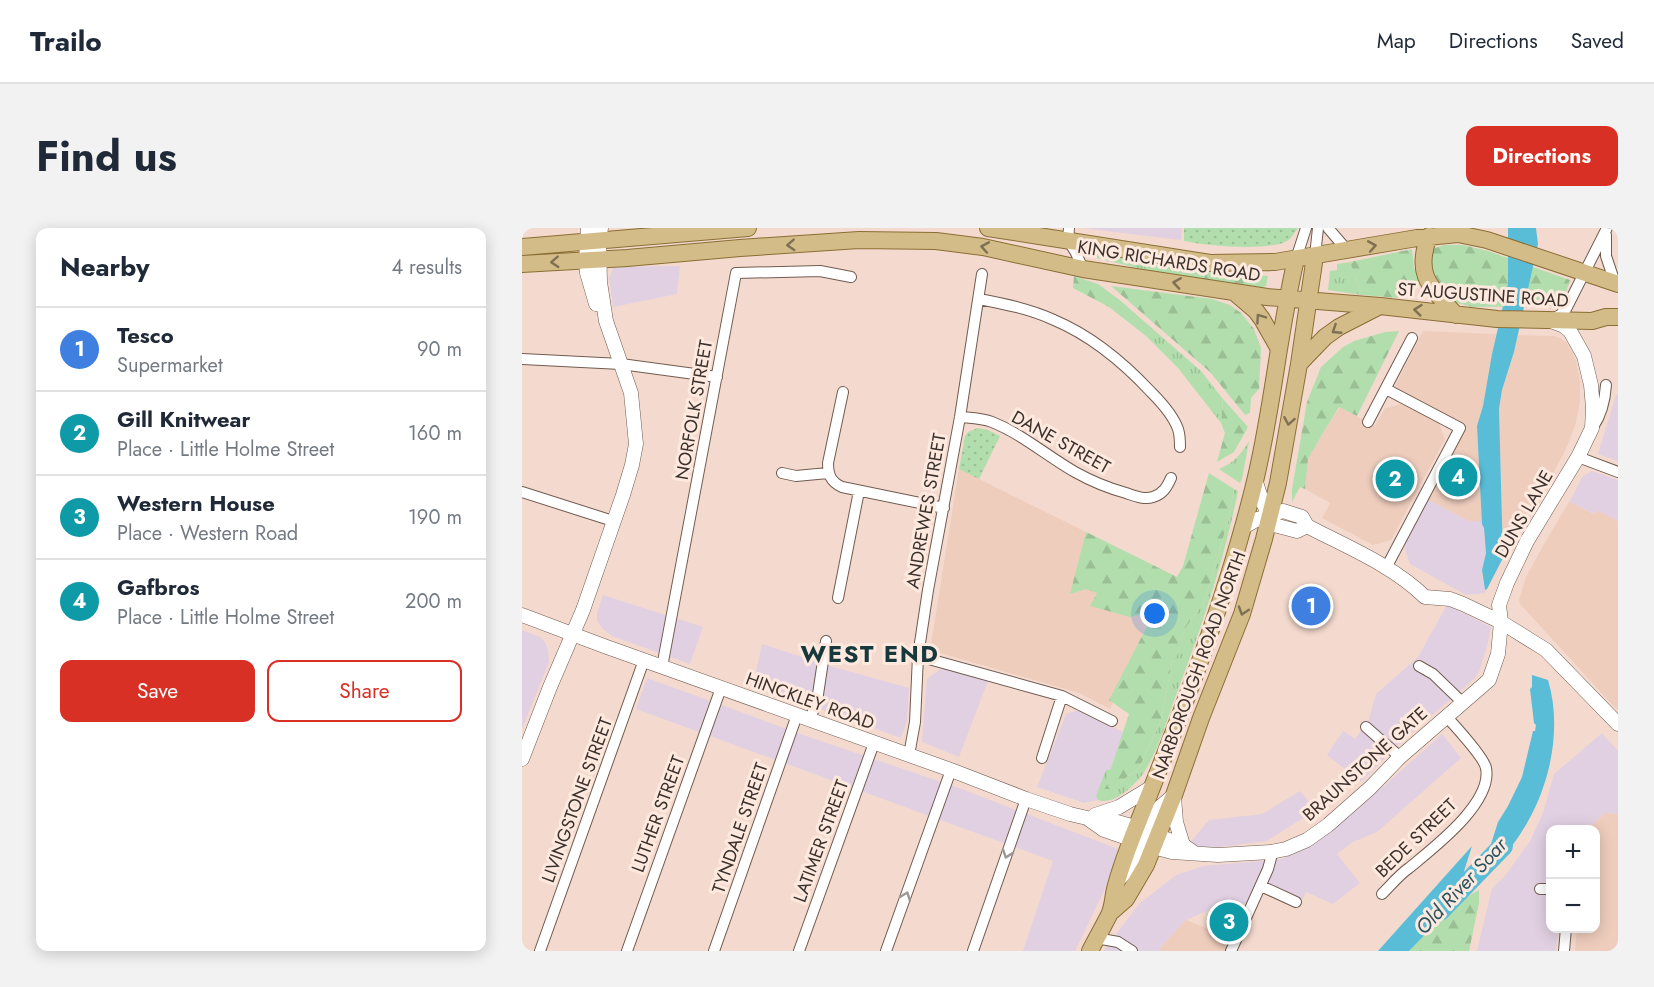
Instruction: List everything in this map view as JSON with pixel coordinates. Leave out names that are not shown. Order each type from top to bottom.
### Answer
[{"type":"main road","points":[[522,247],[594,234],[748,228]]},
{"type":"main road","points":[[846,228],[859,240]]},
{"type":"main road","name":"KING RICHARDS ROAD","points":[[988,228],[1068,234],[1190,261],[1209,263],[1275,262],[1315,256]]},
{"type":"main road","name":"ST AUGUSTINE ROAD","points":[[1315,256],[1429,236],[1458,234],[1473,236],[1616,283]]},
{"type":"main road","points":[[1429,236],[1423,257],[1426,278],[1435,293],[1456,315]]},
{"type":"main road","name":"KING RICHARDS ROAD","points":[[522,264],[859,240],[936,241],[983,247],[1083,268],[1235,293],[1308,300]]},
{"type":"main road","name":"NARBOROUGH ROAD NORTH","points":[[1145,838],[1174,795],[1201,718],[1242,614],[1271,515],[1299,364],[1315,256]]},
{"type":"main road","name":"NARBOROUGH ROAD NORTH","points":[[1145,838],[1152,787],[1214,622],[1255,479],[1296,259]]},
{"type":"main road","points":[[1235,293],[1256,311],[1279,349]]},
{"type":"main road","name":"ST AUGUSTINE ROAD","points":[[1308,300],[1497,319],[1592,321],[1606,317],[1618,317]]},
{"type":"main road","name":"ST AUGUSTINE ROAD","points":[[1299,364],[1325,337],[1380,306]]},
{"type":"main road","points":[[1093,944],[1110,913],[1117,880],[1145,838]]},
{"type":"main road","points":[[1110,913],[1130,892],[1146,865],[1145,838]]},
{"type":"street","points":[[1296,259],[1306,228]]},
{"type":"street","points":[[1315,256],[1318,228]]},
{"type":"street","points":[[1328,228],[1347,250]]},
{"type":"street","points":[[1546,320],[1560,315],[1566,309],[1606,228]]},
{"type":"street","points":[[1606,228],[1606,256],[1616,283]]},
{"type":"street","points":[[522,759],[583,610],[629,475],[636,444],[632,400],[606,321],[600,282],[593,260],[594,234]]},
{"type":"street","points":[[1068,234],[1083,268]]},
{"type":"street","name":"NORFOLK STREET","points":[[662,666],[736,273],[820,272],[851,277]]},
{"type":"street","name":"ANDREWES STREET","points":[[909,755],[915,722],[918,656],[928,590],[960,417],[982,274]]},
{"type":"street","points":[[979,299],[1023,308],[1054,320],[1076,330],[1118,359],[1152,393],[1185,435],[1180,447]]},
{"type":"street","name":"DUNS LANE","points":[[1546,320],[1564,326],[1584,356],[1591,385],[1592,428]]},
{"type":"street","points":[[1368,422],[1412,338]]},
{"type":"street","points":[[522,359],[621,364],[717,377]]},
{"type":"street","name":"DUNS LANE","points":[[1501,622],[1499,605],[1507,583],[1527,541],[1578,458],[1601,412],[1606,385]]},
{"type":"street","points":[[1386,389],[1460,428],[1386,568]]},
{"type":"street","points":[[843,392],[828,463],[828,473],[831,479],[842,487],[944,508]]},
{"type":"street","name":"DANE STREET","points":[[960,417],[991,422],[1034,445],[1075,472],[1132,495],[1152,498],[1161,493],[1171,478]]},
{"type":"street","points":[[1578,458],[1618,472]]},
{"type":"street","points":[[782,473],[796,476],[828,473]]},
{"type":"street","points":[[1255,479],[1262,501],[1274,525],[1297,531],[1307,526],[1386,568],[1414,586],[1425,597],[1450,599],[1501,622],[1546,650],[1618,724]]},
{"type":"street","points":[[838,598],[859,491]]},
{"type":"street","points":[[522,492],[613,521]]},
{"type":"street","points":[[1242,528],[1271,515]]},
{"type":"street","name":"HINCKLEY ROAD","points":[[522,615],[1026,799],[1087,818],[1104,830],[1145,838]]},
{"type":"street","name":"BRAUNSTONE GATE","points":[[1145,838],[1172,852],[1218,855],[1271,852],[1286,849],[1307,840],[1370,789],[1400,758],[1489,680],[1498,654],[1501,622]]},
{"type":"street","name":"TYNDALE STREET","points":[[714,951],[803,717],[817,701],[826,640]]},
{"type":"street","points":[[918,656],[1062,696],[1112,721]]},
{"type":"street","name":"LIVINGSTONE STREET","points":[[540,951],[644,660]]},
{"type":"street","points":[[1419,666],[1433,674],[1463,703]]},
{"type":"street","name":"LUTHER STREET","points":[[627,951],[721,688]]},
{"type":"street","points":[[1042,758],[1062,696]]},
{"type":"street","name":"BEDE STREET","points":[[1382,894],[1408,868],[1427,855],[1464,818],[1482,793],[1486,780],[1486,766],[1446,716]]},
{"type":"street","points":[[1366,727],[1400,758]]},
{"type":"street","name":"LATIMER STREET","points":[[799,951],[874,743]]},
{"type":"street","points":[[886,951],[951,770]]},
{"type":"street","points":[[1087,818],[1119,807],[1152,787]]},
{"type":"street","points":[[1174,795],[1176,822],[1182,845]]},
{"type":"street","points":[[973,951],[1026,799]]},
{"type":"street","name":"BRAUNSTONE GATE","points":[[1145,838],[1182,845],[1195,853]]},
{"type":"street","points":[[1231,951],[1261,886],[1270,863],[1271,852]]},
{"type":"street","points":[[1261,886],[1296,902]]},
{"type":"street","points":[[1564,951],[1566,933]]},
{"type":"street","points":[[1093,944],[1118,942],[1132,951]]},
{"type":"shaded area","points":[[1083,228],[1182,228],[1181,240]]},
{"type":"shaded area","points":[[680,266],[677,294],[613,307],[609,278],[613,268]]},
{"type":"shaded area","points":[[1423,331],[1496,334],[1483,406],[1477,426],[1482,521],[1469,521],[1427,499],[1465,425],[1394,388]]},
{"type":"shaded area","points":[[1518,335],[1554,336],[1567,343],[1576,361],[1580,381],[1580,402],[1575,426],[1566,449],[1519,526],[1503,558],[1499,409],[1502,390]]},
{"type":"shaded area","points":[[1616,395],[1618,395],[1618,461],[1598,454]]},
{"type":"shaded area","points":[[1401,404],[1439,423],[1445,439],[1391,540],[1373,545],[1322,518],[1330,503],[1305,489],[1308,459],[1340,407],[1375,426],[1385,408]]},
{"type":"shaded area","points":[[959,469],[1177,577],[1110,709],[1079,693],[930,650]]},
{"type":"shaded area","points":[[1592,471],[1618,480],[1618,521],[1598,511],[1595,514],[1569,502],[1583,476]]},
{"type":"shaded area","points":[[1427,499],[1469,521],[1482,521],[1486,553],[1482,577],[1486,593],[1466,595],[1410,564],[1404,546]]},
{"type":"shaded area","points":[[1569,502],[1594,514],[1598,511],[1618,521],[1618,711],[1520,604],[1519,600],[1526,577]]},
{"type":"shaded area","points":[[603,595],[703,627],[690,664],[612,636],[603,629],[597,621],[597,613]]},
{"type":"shaded area","points":[[1447,605],[1491,627],[1480,670],[1474,679],[1401,742],[1361,782],[1327,755],[1343,731],[1355,739],[1368,722],[1376,694],[1418,657]]},
{"type":"shaded area","points":[[522,630],[540,637],[545,642],[549,662],[522,729]]},
{"type":"shaded area","points":[[762,644],[909,688],[907,721],[901,738],[753,685]]},
{"type":"shaded area","points":[[943,667],[988,681],[959,757],[922,742],[927,679]]},
{"type":"shaded area","points":[[647,678],[959,788],[1118,849],[1105,889],[1075,951],[1023,951],[1053,861],[636,709]]},
{"type":"shaded area","points":[[1079,710],[1123,732],[1104,789],[1098,800],[1084,803],[1037,787],[1066,714]]},
{"type":"shaded area","points":[[1602,733],[1618,751],[1618,814],[1605,813],[1592,825],[1546,825],[1546,933],[1558,933],[1556,951],[1477,951],[1492,888],[1504,877],[1530,841],[1543,813],[1554,774]]},
{"type":"shaded area","points":[[1442,734],[1461,758],[1377,832],[1353,842],[1337,854],[1360,883],[1333,904],[1306,892],[1303,899],[1273,886],[1261,886],[1253,903],[1219,906],[1186,920],[1159,951],[1103,951],[1139,904],[1176,875],[1203,866],[1282,859],[1306,846],[1357,810]]},
{"type":"shaded area","points":[[1300,791],[1316,810],[1267,841],[1197,850],[1194,848],[1192,840],[1209,820],[1262,814]]},
{"type":"shaded area","points":[[1605,813],[1618,814],[1618,951],[1575,951],[1577,933],[1600,933],[1600,825],[1592,825]]},
{"type":"shaded area","points":[[1186,920],[1235,940],[1231,951],[1159,951]]},
{"type":"green space","points":[[1184,228],[1298,228],[1285,242],[1250,247],[1207,245],[1184,241]]},
{"type":"green space","points":[[1444,245],[1463,245],[1488,251],[1570,280],[1564,298],[1550,306],[1472,307],[1454,302],[1440,292],[1426,261],[1432,249]]},
{"type":"green space","points":[[1412,249],[1414,268],[1421,285],[1412,287],[1398,298],[1362,295],[1350,262]]},
{"type":"green space","points":[[1097,254],[1183,269],[1182,279],[1097,258]]},
{"type":"green space","points":[[1350,262],[1362,295],[1328,290],[1330,271],[1337,270],[1337,264]]},
{"type":"green space","points":[[1183,269],[1268,276],[1266,286],[1259,289],[1182,279]]},
{"type":"green space","points":[[1074,276],[1098,284],[1154,330],[1146,336],[1109,307],[1073,288]]},
{"type":"green space","points":[[1111,286],[1212,299],[1230,305],[1241,313],[1254,329],[1261,348],[1259,389],[1251,398],[1250,413],[1245,415],[1210,372]]},
{"type":"green space","points":[[1154,330],[1201,371],[1223,399],[1221,423],[1178,368],[1146,336]]},
{"type":"green space","points":[[1399,331],[1357,416],[1339,407],[1308,459],[1305,489],[1300,487],[1292,502],[1292,489],[1307,402],[1321,367],[1343,347],[1354,341],[1385,332]]},
{"type":"green space","points":[[1223,399],[1248,427],[1234,452],[1217,462],[1225,433],[1221,423]]},
{"type":"green space","points":[[978,428],[1000,436],[979,479],[959,469],[965,436],[968,432]]},
{"type":"green space","points":[[1249,441],[1240,483],[1219,469],[1237,458]]},
{"type":"green space","points":[[1209,473],[1234,489],[1228,521],[1205,600],[1184,630],[1178,654],[1172,661],[1161,720],[1139,768],[1111,789],[1104,789],[1129,714],[1109,700],[1152,617],[1143,614],[1130,617],[1090,606],[1097,593],[1086,589],[1070,594],[1086,532],[1177,577],[1183,566]]},
{"type":"green space","points":[[1234,489],[1238,491],[1219,570],[1157,746],[1143,774],[1135,784],[1117,797],[1104,801],[1098,800],[1096,796],[1106,770],[1111,770],[1105,789],[1111,789],[1139,768],[1161,720],[1172,661],[1178,653],[1184,630],[1205,600],[1228,521]]},
{"type":"green space","points":[[1479,890],[1479,903],[1469,951],[1409,951],[1454,904]]},
{"type":"water","points":[[1508,228],[1536,228],[1538,244],[1499,409],[1503,558],[1485,590],[1482,570],[1486,553],[1482,524],[1477,426],[1508,284]]},
{"type":"water","points":[[1532,675],[1548,680],[1552,698],[1554,735],[1548,772],[1535,807],[1522,831],[1504,856],[1478,885],[1498,822],[1522,777],[1533,731],[1535,731],[1530,689]]},
{"type":"water","points":[[1472,846],[1453,906],[1409,951],[1378,951]]},
{"type":"waterway","name":"Old River Soar","points":[[1440,911],[1503,846]]},
{"type":"place","name":"Gafbros","points":[[1458,477]]},
{"type":"place","name":"Gill Knitwear","points":[[1395,479]]},
{"type":"place","name":"Tesco","points":[[1311,606]]},
{"type":"place","name":"Western House","points":[[1229,922]]},
{"type":"district","name":"WEST END","points":[[870,654]]}]
